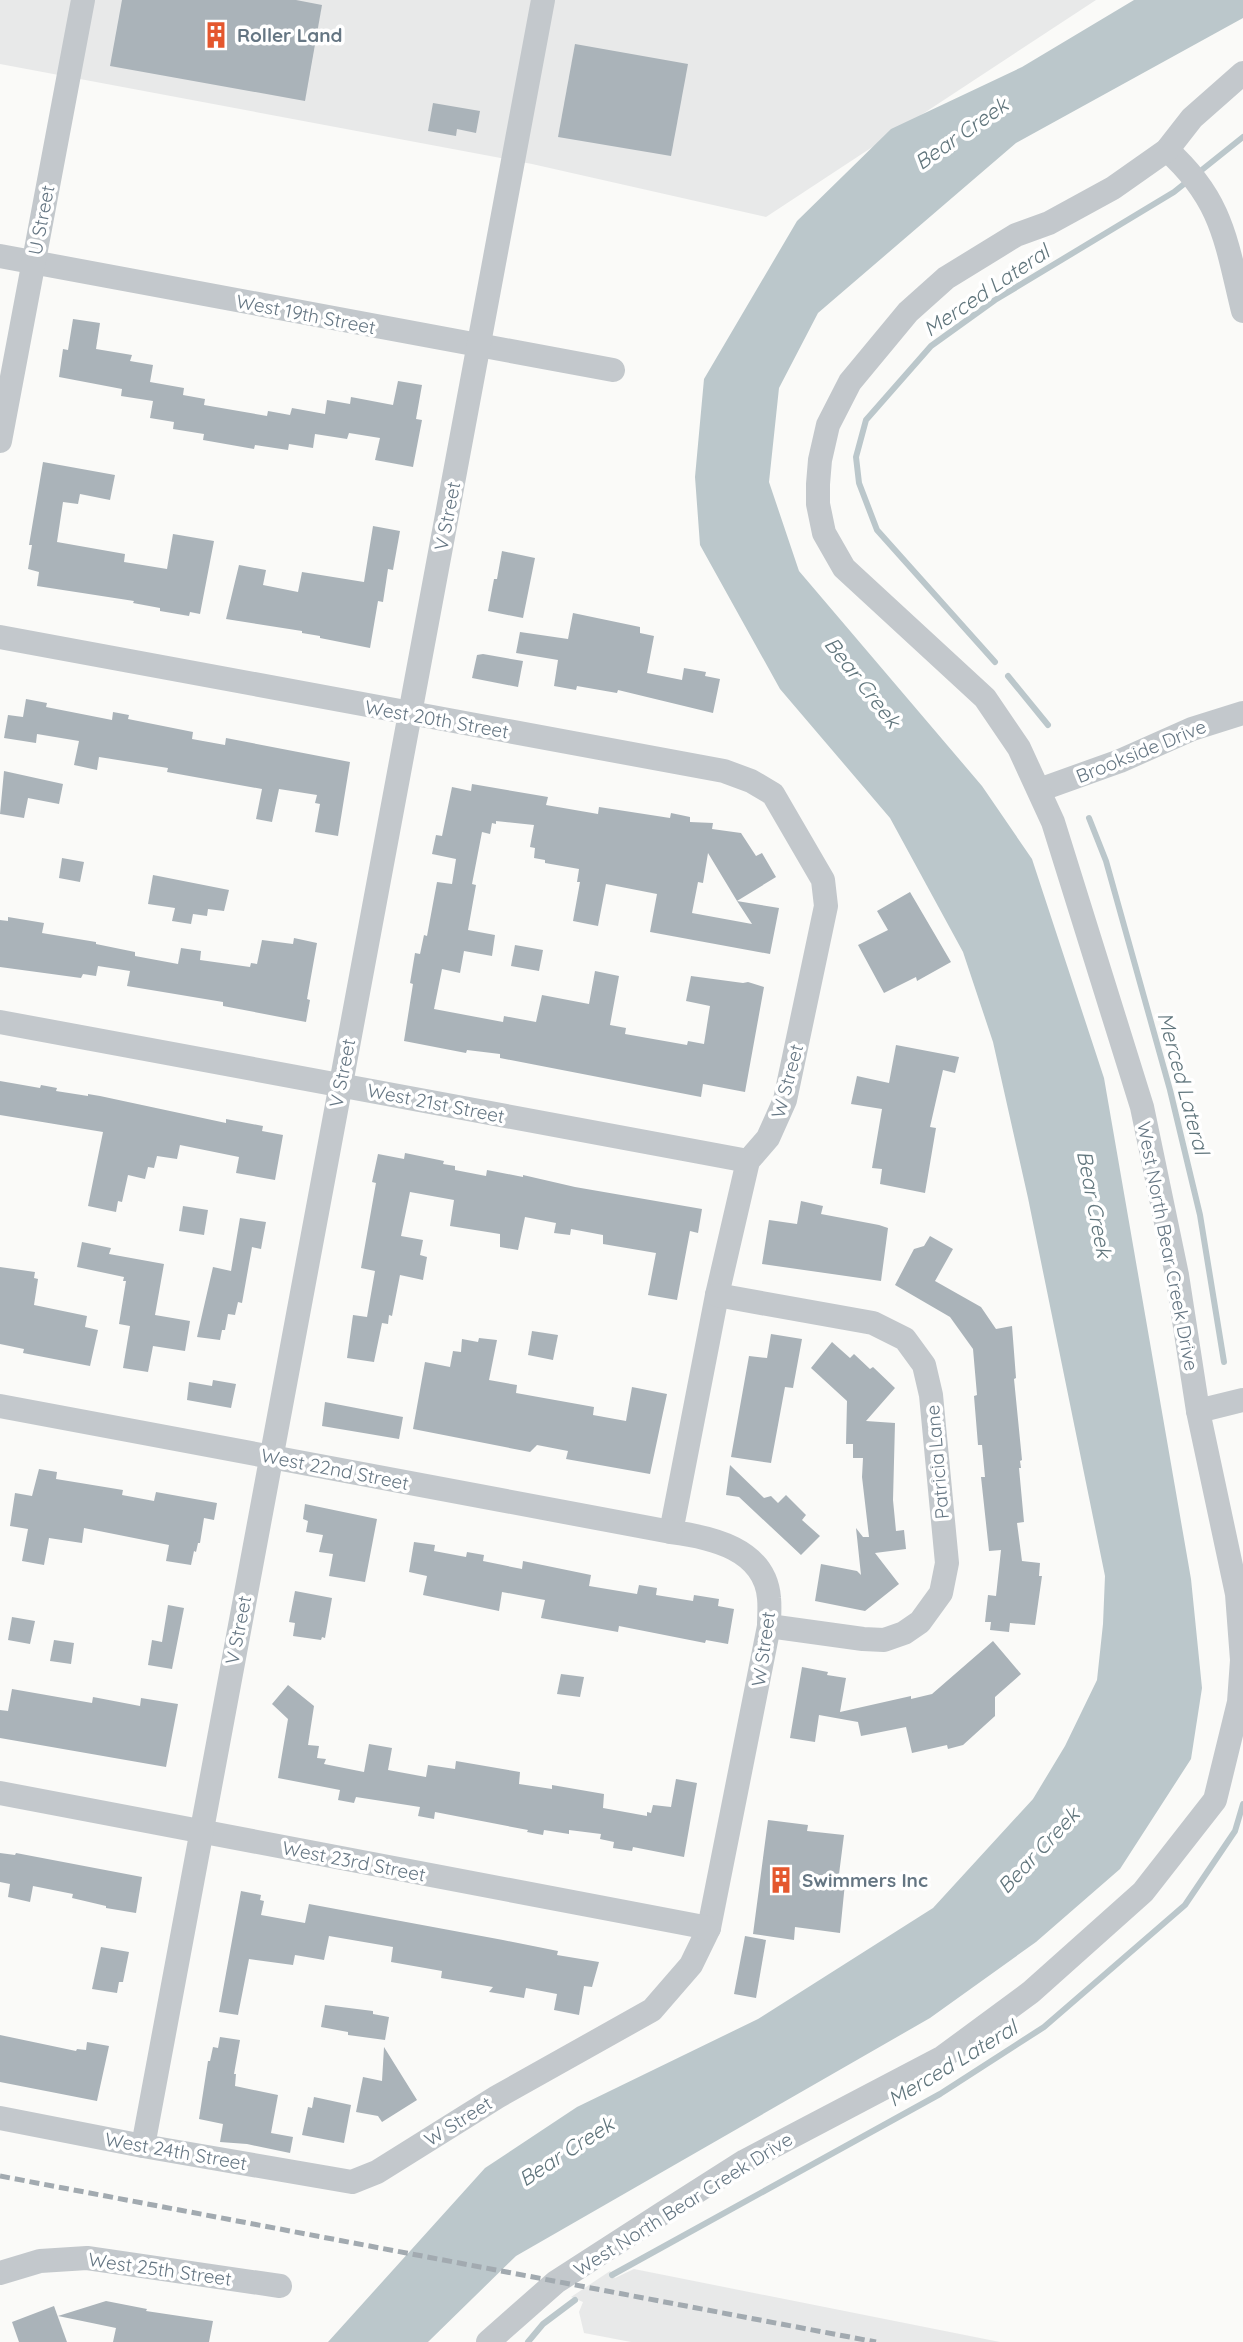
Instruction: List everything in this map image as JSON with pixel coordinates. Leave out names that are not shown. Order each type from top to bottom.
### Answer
[{"type":"street","name":"U Street","points":[[0,441],[83,0]]},
{"type":"street","name":"V Street","points":[[143,2146],[543,0]]},
{"type":"street","name":"West North Bear Creek Drive","points":[[488,2342],[556,2282],[734,2168],[943,2057],[1031,1992],[1143,1892],[1215,1800],[1239,1702],[1242,1660],[1237,1594],[1198,1412],[1177,1275],[1142,1107],[1053,822],[1019,748],[985,698],[844,568],[824,533],[818,504],[820,460],[828,425],[850,382],[908,312],[946,278],[1016,235],[1049,223],[1113,188],[1167,150],[1192,118],[1243,73]]},
{"type":"street","points":[[1167,150],[1205,191],[1225,237],[1243,311]]},
{"type":"street","name":"West 19th Street","points":[[0,256],[613,370]]},
{"type":"street","name":"West 20th Street","points":[[0,637],[724,771],[751,781],[772,794],[823,880]]},
{"type":"street","name":"Brookside Drive","points":[[1040,790],[1120,761],[1192,729],[1243,713]]},
{"type":"street","name":"W Street","points":[[352,2182],[377,2172],[497,2097],[652,2010],[691,1965],[709,1928],[769,1626],[769,1595],[762,1573],[746,1555],[700,1536],[671,1532],[717,1295],[748,1161],[768,1138],[779,1119],[785,1100],[826,906],[823,880]]},
{"type":"street","name":"West 21st Street","points":[[0,1022],[748,1161]]},
{"type":"street","name":"Patricia Lane","points":[[717,1295],[873,1323],[905,1339],[924,1365],[931,1395],[947,1563],[941,1593],[920,1622],[904,1633],[884,1640],[769,1626]]},
{"type":"street","points":[[1198,1412],[1243,1400]]},
{"type":"street","name":"West 22nd Street","points":[[0,1406],[671,1532]]},
{"type":"street","name":"West 23rd Street","points":[[0,1793],[709,1928]]},
{"type":"street","name":"West 24th Street","points":[[0,2118],[352,2182]]},
{"type":"street","name":"West 25th Street","points":[[0,2273],[40,2261],[87,2258],[280,2286]]},
{"type":"shaded area","points":[[0,0],[1096,0],[766,217],[532,164],[0,64]]},
{"type":"shaded area","points":[[634,2269],[1000,2342],[631,2342],[584,2333],[579,2312],[583,2302],[571,2297],[610,2271],[615,2278]]},
{"type":"water","name":"Bear Creek","points":[[1134,0],[1243,0],[1243,18],[1016,143],[818,313],[779,388],[769,482],[799,571],[982,786],[1032,859],[1104,1078],[1191,1579],[1202,1688],[1191,1759],[1120,1869],[1036,1942],[930,2018],[516,2256],[428,2342],[328,2342],[485,2168],[577,2107],[758,2019],[933,1908],[1033,1799],[1065,1746],[1097,1680],[1105,1576],[1028,1198],[993,1042],[963,952],[890,818],[780,689],[700,545],[695,477],[704,379],[797,221],[891,129],[1022,67]]},
{"type":"building","name":"Roller Land","points":[[122,0],[296,0],[322,5],[305,101],[110,66]]},
{"type":"building","points":[[575,44],[688,64],[671,156],[558,137]]},
{"type":"building","points":[[433,103],[480,111],[476,133],[457,129],[456,136],[428,131]]},
{"type":"building","points":[[73,319],[100,323],[96,349],[132,355],[130,361],[153,365],[150,382],[184,388],[183,395],[205,399],[204,405],[267,416],[268,411],[290,415],[292,408],[325,414],[327,400],[350,404],[351,397],[393,405],[398,381],[422,385],[416,419],[422,420],[413,467],[375,460],[380,438],[349,433],[347,439],[315,434],[313,448],[289,444],[288,450],[255,445],[254,449],[203,440],[204,434],[173,429],[174,422],[150,418],[153,401],[121,396],[122,389],[59,377],[63,349],[68,350]]},
{"type":"building","points":[[43,462],[115,475],[110,500],[80,494],[78,504],[63,502],[57,542],[125,554],[124,562],[167,569],[173,534],[214,541],[200,614],[190,612],[189,616],[160,611],[160,608],[133,603],[134,601],[37,586],[39,572],[28,569],[32,545],[29,545]]},
{"type":"building","points":[[373,526],[400,531],[393,570],[388,569],[383,602],[378,601],[370,648],[320,638],[302,631],[226,619],[239,565],[266,570],[263,585],[298,592],[302,572],[364,582]]},
{"type":"building","points":[[502,551],[535,558],[523,618],[488,611]]},
{"type":"building","points":[[573,613],[640,627],[640,633],[654,636],[647,673],[682,680],[684,668],[706,672],[705,676],[720,679],[713,713],[618,690],[617,693],[577,686],[576,690],[554,686],[558,660],[516,653],[520,632],[568,639]]},
{"type":"building","points":[[477,655],[523,661],[518,687],[472,678]]},
{"type":"building","points":[[26,699],[47,703],[46,707],[112,720],[113,712],[129,715],[128,719],[193,732],[192,739],[225,745],[226,738],[350,762],[338,836],[315,832],[320,804],[315,803],[317,795],[279,789],[272,822],[256,819],[262,789],[167,772],[168,768],[99,757],[97,770],[74,765],[79,741],[37,734],[36,743],[4,738],[8,715],[23,717]]},
{"type":"building","points":[[4,771],[63,784],[59,804],[28,798],[24,818],[0,814]]},
{"type":"building","points":[[472,784],[548,797],[546,805],[598,814],[599,807],[670,818],[671,813],[690,817],[690,822],[713,823],[712,829],[741,833],[756,856],[762,853],[776,877],[737,901],[779,908],[770,954],[650,932],[657,894],[606,884],[598,926],[573,921],[580,882],[577,882],[579,869],[545,863],[545,860],[534,858],[535,848],[530,847],[534,825],[496,821],[496,824],[492,823],[490,834],[482,832],[472,884],[476,885],[468,930],[495,935],[492,956],[464,951],[460,973],[442,969],[434,1009],[503,1022],[504,1016],[536,1022],[542,995],[589,1004],[595,971],[619,976],[610,1025],[626,1028],[625,1034],[687,1045],[688,1041],[704,1044],[710,1006],[686,1001],[691,976],[748,982],[764,987],[745,1092],[703,1084],[701,1097],[500,1058],[500,1054],[467,1050],[466,1053],[404,1041],[415,953],[420,954],[424,935],[427,936],[437,882],[452,884],[456,859],[432,854],[436,835],[442,836],[452,787],[471,791]],"holes":[[[708,853],[752,924],[692,913],[698,882],[703,883]]]},
{"type":"building","points":[[62,858],[84,862],[80,882],[59,878]]},
{"type":"building","points":[[153,875],[229,890],[224,911],[208,909],[207,916],[193,914],[191,924],[172,921],[175,908],[148,904]]},
{"type":"building","points":[[910,892],[951,962],[917,981],[916,977],[884,993],[858,945],[888,930],[877,911]]},
{"type":"building","points":[[8,917],[44,923],[42,933],[96,942],[135,952],[135,956],[178,964],[181,948],[201,951],[200,960],[250,967],[251,963],[257,964],[262,940],[293,944],[294,938],[317,943],[307,999],[310,1000],[306,1022],[223,1006],[223,1002],[127,986],[130,971],[98,966],[96,976],[83,974],[81,978],[0,967],[0,920],[8,921]]},
{"type":"building","points":[[515,945],[543,950],[539,971],[511,966]]},
{"type":"building","points":[[896,1045],[959,1057],[955,1073],[943,1070],[930,1127],[936,1128],[925,1193],[880,1184],[882,1169],[872,1168],[882,1109],[851,1104],[857,1076],[889,1083]]},
{"type":"building","points":[[0,1081],[40,1088],[41,1085],[57,1088],[56,1091],[100,1096],[226,1123],[226,1119],[263,1126],[262,1131],[283,1135],[275,1180],[236,1173],[239,1157],[180,1145],[177,1159],[157,1156],[154,1168],[148,1167],[145,1179],[128,1175],[122,1202],[118,1201],[116,1212],[88,1206],[103,1132],[0,1115]]},
{"type":"building","points":[[405,1153],[444,1161],[443,1164],[455,1166],[455,1170],[486,1176],[487,1170],[523,1175],[702,1209],[698,1233],[690,1231],[677,1300],[648,1295],[656,1253],[603,1244],[603,1235],[571,1229],[570,1235],[554,1233],[556,1223],[525,1217],[518,1250],[500,1247],[500,1234],[450,1226],[454,1200],[410,1192],[401,1236],[423,1240],[420,1255],[427,1257],[423,1280],[400,1275],[392,1316],[389,1315],[388,1324],[382,1323],[374,1362],[347,1358],[353,1315],[367,1317],[375,1271],[361,1268],[376,1183],[372,1182],[378,1154],[404,1159]]},
{"type":"building","points":[[801,1201],[823,1206],[821,1214],[888,1228],[881,1281],[762,1264],[769,1220],[797,1224]]},
{"type":"building","points":[[183,1206],[208,1210],[204,1235],[179,1231]]},
{"type":"building","points":[[240,1218],[266,1222],[261,1249],[252,1247],[242,1303],[238,1302],[235,1315],[228,1314],[220,1340],[197,1337],[213,1267],[231,1271]]},
{"type":"building","points":[[930,1236],[953,1249],[935,1281],[981,1307],[996,1329],[1012,1326],[1024,1522],[1017,1523],[1022,1561],[1040,1563],[1039,1576],[1042,1576],[1035,1625],[1010,1623],[1009,1632],[990,1630],[991,1622],[985,1622],[988,1595],[996,1596],[1001,1550],[989,1551],[981,1477],[985,1477],[982,1445],[978,1445],[974,1396],[977,1395],[973,1349],[950,1317],[895,1285],[914,1249],[924,1246]]},
{"type":"building","points":[[82,1242],[111,1248],[109,1254],[164,1264],[155,1315],[190,1321],[185,1351],[153,1346],[148,1372],[123,1368],[130,1326],[119,1324],[126,1281],[123,1281],[124,1277],[77,1267]]},
{"type":"building","points":[[0,1267],[35,1272],[34,1278],[38,1279],[34,1305],[87,1316],[85,1327],[98,1330],[90,1366],[23,1353],[24,1349],[0,1344]]},
{"type":"building","points":[[532,1331],[558,1335],[553,1360],[528,1355]]},
{"type":"building","points":[[771,1334],[802,1339],[793,1388],[785,1387],[771,1463],[731,1457],[749,1356],[767,1358]]},
{"type":"building","points":[[479,1338],[497,1340],[489,1380],[517,1385],[516,1393],[594,1407],[593,1415],[626,1421],[632,1387],[667,1394],[650,1474],[566,1459],[568,1451],[537,1445],[530,1452],[413,1429],[425,1362],[450,1367],[453,1351],[461,1352],[462,1339],[478,1342]]},
{"type":"building","points":[[832,1342],[850,1358],[854,1354],[870,1369],[873,1367],[895,1388],[866,1421],[895,1423],[893,1500],[896,1531],[904,1530],[906,1549],[875,1553],[899,1584],[865,1611],[815,1601],[821,1564],[857,1571],[861,1575],[856,1528],[863,1537],[869,1537],[862,1477],[863,1458],[853,1458],[853,1444],[846,1444],[847,1401],[811,1368]]},
{"type":"building","points":[[213,1380],[236,1384],[231,1408],[187,1400],[189,1382],[212,1386]]},
{"type":"building","points":[[325,1402],[403,1417],[399,1439],[322,1426]]},
{"type":"building","points":[[730,1465],[764,1498],[771,1496],[778,1503],[786,1495],[806,1515],[802,1520],[820,1536],[801,1555],[739,1497],[726,1495]]},
{"type":"building","points":[[39,1469],[57,1472],[56,1479],[123,1490],[122,1495],[154,1501],[156,1492],[217,1503],[214,1520],[204,1518],[200,1543],[196,1552],[194,1551],[191,1565],[166,1561],[169,1545],[84,1528],[82,1543],[49,1538],[44,1565],[22,1561],[28,1529],[10,1526],[15,1493],[32,1496]]},
{"type":"building","points":[[305,1504],[377,1519],[365,1582],[329,1576],[333,1554],[319,1552],[323,1535],[306,1532],[308,1521],[303,1519]]},
{"type":"building","points":[[414,1542],[435,1545],[434,1551],[466,1557],[467,1552],[484,1555],[483,1561],[522,1569],[523,1561],[591,1575],[589,1586],[637,1594],[639,1585],[657,1588],[656,1595],[693,1601],[694,1595],[719,1599],[718,1606],[734,1609],[728,1644],[706,1640],[705,1643],[619,1626],[618,1632],[541,1618],[545,1600],[502,1592],[499,1611],[423,1595],[427,1576],[409,1572]]},
{"type":"building","points":[[295,1591],[332,1598],[325,1638],[322,1637],[321,1640],[293,1636],[295,1623],[289,1622]]},
{"type":"building","points":[[168,1605],[184,1608],[172,1669],[148,1665],[152,1640],[162,1642]]},
{"type":"building","points":[[12,1617],[35,1621],[30,1644],[8,1640]]},
{"type":"building","points":[[54,1640],[74,1643],[71,1664],[50,1661]]},
{"type":"building","points":[[993,1641],[1021,1674],[995,1697],[995,1716],[963,1745],[948,1749],[947,1745],[912,1753],[906,1727],[861,1736],[858,1722],[819,1715],[815,1742],[790,1738],[802,1667],[846,1678],[840,1712],[932,1694]]},
{"type":"building","points":[[561,1674],[584,1677],[580,1697],[557,1694]]},
{"type":"building","points":[[288,1685],[314,1706],[308,1745],[319,1746],[317,1758],[326,1759],[324,1764],[364,1772],[369,1744],[392,1748],[388,1770],[426,1777],[428,1765],[455,1769],[456,1761],[520,1772],[519,1784],[552,1789],[552,1785],[604,1794],[603,1808],[647,1816],[653,1805],[671,1807],[676,1779],[697,1783],[684,1857],[633,1847],[632,1851],[613,1848],[614,1842],[600,1839],[601,1834],[569,1830],[569,1834],[544,1830],[543,1835],[435,1812],[434,1819],[418,1816],[420,1807],[356,1797],[354,1803],[338,1800],[340,1790],[278,1778],[288,1719],[272,1704]]},
{"type":"building","points":[[12,1689],[92,1703],[93,1697],[140,1706],[141,1698],[178,1704],[166,1767],[0,1738],[0,1710],[8,1711]]},
{"type":"building","points":[[768,1820],[808,1825],[807,1831],[844,1835],[838,1882],[845,1883],[840,1933],[795,1927],[794,1940],[753,1934]]},
{"type":"building","points":[[0,1853],[16,1853],[142,1877],[136,1913],[106,1908],[72,1898],[73,1894],[33,1886],[30,1902],[8,1897],[10,1884],[0,1882]]},
{"type":"building","points":[[241,1891],[261,1895],[260,1900],[264,1901],[261,1915],[305,1923],[309,1904],[558,1951],[557,1955],[599,1962],[592,1987],[584,1986],[579,2015],[554,2010],[557,1994],[526,1988],[524,1998],[489,1992],[493,1987],[441,1978],[442,1971],[391,1962],[393,1947],[329,1936],[324,1960],[295,1955],[293,1965],[249,1959],[238,2015],[219,2012]]},
{"type":"building","points":[[745,1936],[766,1940],[756,1998],[734,1994]]},
{"type":"building","points":[[101,1947],[129,1952],[123,1982],[119,1982],[117,1993],[92,1989]]},
{"type":"building","points":[[325,2005],[373,2011],[373,2014],[389,2017],[385,2040],[348,2035],[348,2032],[321,2027]]},
{"type":"building","points":[[0,2035],[76,2051],[86,2050],[87,2042],[109,2046],[97,2101],[0,2082]]},
{"type":"building","points":[[220,2037],[240,2040],[234,2074],[235,2086],[278,2095],[271,2133],[293,2137],[290,2153],[247,2144],[220,2142],[223,2124],[199,2119],[208,2061],[213,2047],[218,2048]]},
{"type":"building","points":[[384,2047],[417,2100],[382,2122],[378,2116],[356,2112],[363,2077],[382,2081]]},
{"type":"building","points":[[314,2097],[351,2105],[344,2143],[302,2135],[308,2107],[312,2108]]},
{"type":"building","points":[[106,2301],[147,2309],[146,2311],[213,2321],[209,2342],[113,2342],[116,2328],[58,2316]]},
{"type":"building","points":[[54,2306],[67,2342],[19,2342],[12,2322]]},
{"type":"waterway","name":"Merced Lateral","points":[[1198,173],[1243,137]]},
{"type":"waterway","name":"Merced Lateral","points":[[995,662],[877,530],[859,483],[856,457],[866,420],[931,346],[995,300],[1174,192],[1189,180]]},
{"type":"waterway","name":"Merced Lateral","points":[[1008,676],[1048,725]]},
{"type":"waterway","name":"Merced Lateral","points":[[1089,818],[1106,861],[1170,1090],[1200,1215],[1224,1362]]},
{"type":"waterway","name":"Merced Lateral","points":[[612,2275],[940,2094],[1044,2027],[1185,1905],[1235,1831],[1243,1804]]},
{"type":"waterway","name":"Merced Lateral","points":[[528,2342],[543,2324],[575,2300]]},
{"type":"railway","points":[[0,2176],[876,2342]]},
{"type":"place","name":"Roller Land","points":[[216,35]]},
{"type":"place","name":"Swimmers Inc","points":[[781,1880]]}]
